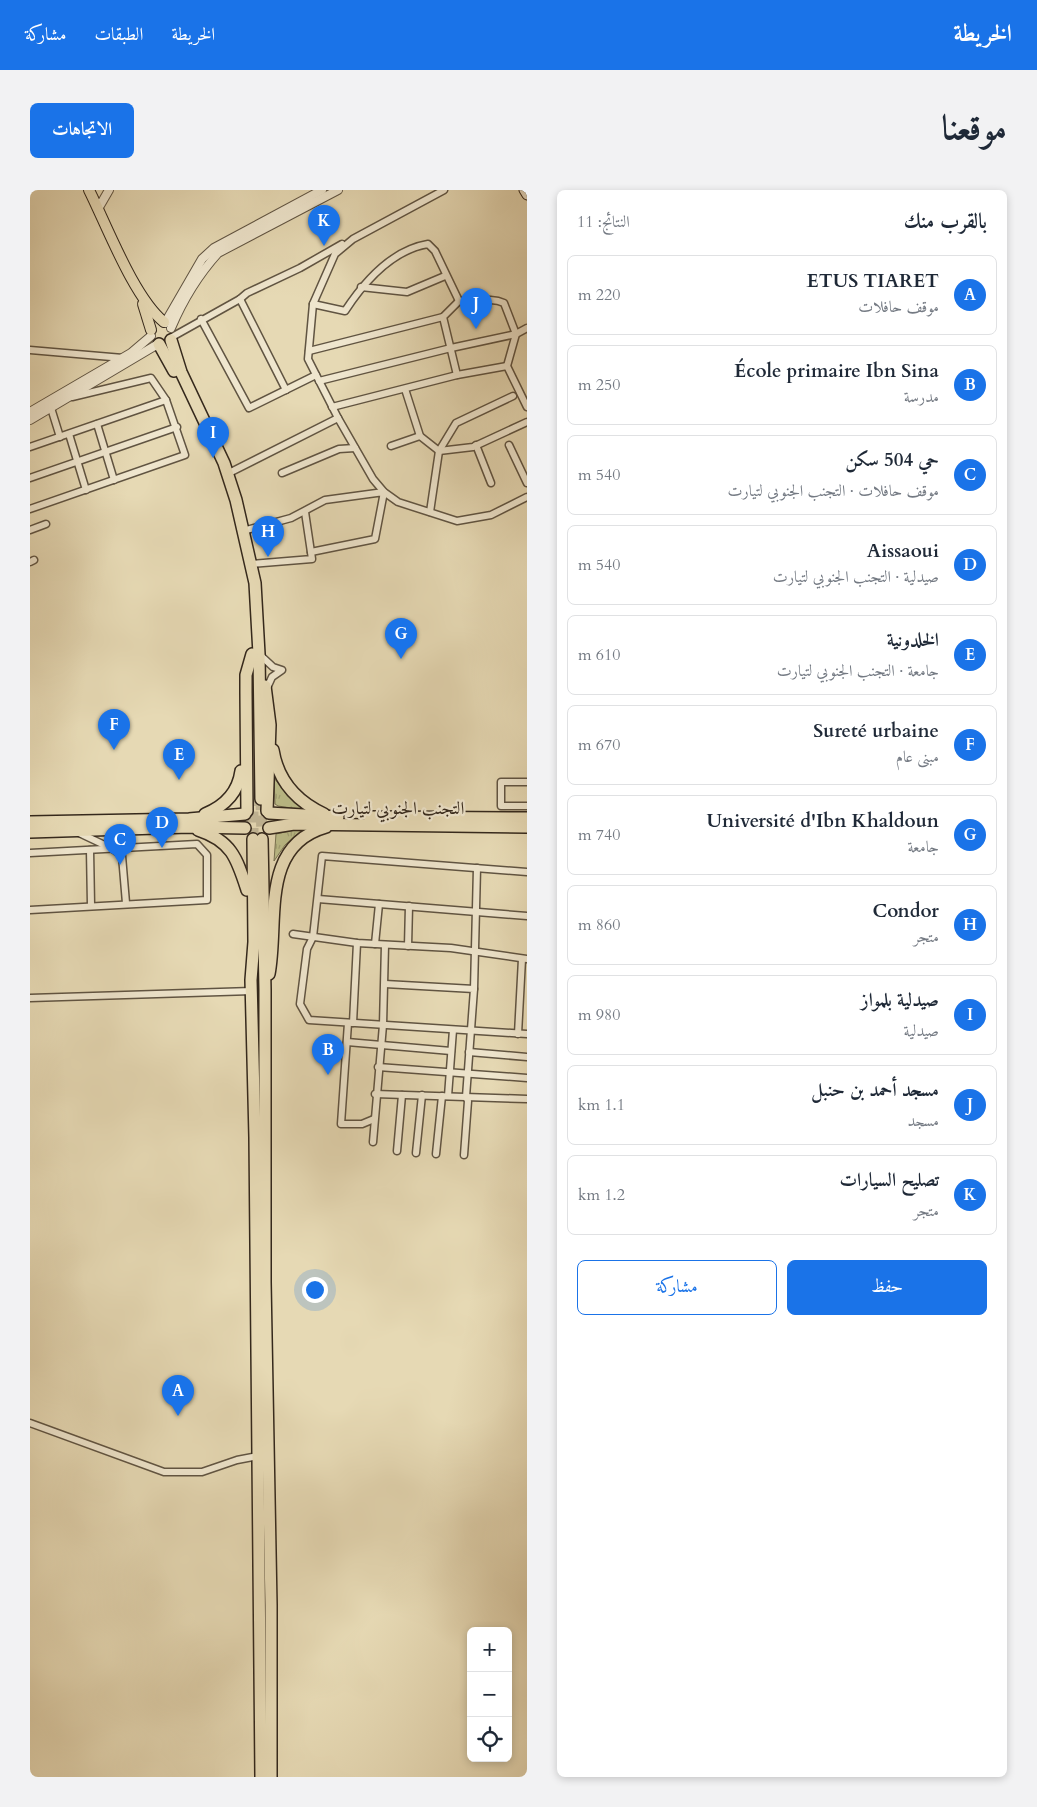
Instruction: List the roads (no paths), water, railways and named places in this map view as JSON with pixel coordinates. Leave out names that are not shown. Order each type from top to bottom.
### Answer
[{"type":"highway","points":[[172,338],[182,372],[228,474],[252,564],[258,600],[256,654],[257,799]]},
{"type":"highway","points":[[159,344],[208,440],[224,488],[246,575],[256,654],[266,694],[276,767],[287,786],[305,804],[331,821],[294,844],[280,867],[277,880],[274,937],[265,990]]},
{"type":"highway","points":[[256,654],[246,675],[246,812],[243,821],[257,832],[270,930],[265,990],[258,1456],[261,1777]]},
{"type":"highway","points":[[270,725],[268,812],[270,820],[257,832],[248,890],[261,1309],[271,1777]]},
{"type":"highway","points":[[189,823],[216,810],[232,795],[240,776],[245,727]]},
{"type":"highway","points":[[246,812],[255,807],[268,812]]},
{"type":"highway","name":"التجنب الجنوبي لتيارت","points":[[30,832],[127,829],[189,823],[246,812]]},
{"type":"highway","name":"التجنب الجنوبي لتيارت","points":[[268,812],[331,821],[527,827]]},
{"type":"highway","name":"التجنب الجنوبي لتيارت","points":[[30,822],[189,823],[257,832],[294,824],[331,821],[527,818]]},
{"type":"highway","points":[[189,823],[215,836],[227,845],[234,854],[248,890]]},
{"type":"highway","points":[[251,986],[257,832]]},
{"type":"main road","points":[[524,190],[527,195]]},
{"type":"main road","points":[[92,191],[98,209],[138,289],[150,309],[167,324]]},
{"type":"main road","points":[[138,289],[151,333]]},
{"type":"street","points":[[98,209],[109,190]]},
{"type":"street","points":[[30,412],[123,358],[151,333],[155,325],[167,324],[177,314],[214,248],[322,190]]},
{"type":"street","points":[[205,262],[338,190]]},
{"type":"street","points":[[30,420],[159,344],[166,344],[201,319],[240,299],[247,293],[300,268],[352,238],[444,190]]},
{"type":"street","points":[[352,238],[335,254],[313,304],[308,359],[332,407],[373,479],[384,492],[398,502],[457,521],[491,515],[527,497]]},
{"type":"street","points":[[313,304],[345,311],[360,287],[397,258],[416,246],[428,244],[435,252],[445,276],[459,301]]},
{"type":"street","points":[[360,287],[407,292],[445,276]]},
{"type":"street","points":[[459,301],[479,303],[494,298],[504,303],[516,334],[507,366],[527,406]]},
{"type":"street","points":[[240,299],[286,390]]},
{"type":"street","points":[[309,351],[443,317],[459,301]]},
{"type":"street","points":[[443,317],[457,375]]},
{"type":"street","points":[[201,319],[248,408],[286,390],[318,378],[516,334],[527,328]]},
{"type":"street","points":[[167,324],[172,338]]},
{"type":"street","points":[[151,333],[159,344]]},
{"type":"street","points":[[30,350],[123,358]]},
{"type":"street","points":[[332,407],[457,375],[507,366]]},
{"type":"street","points":[[30,509],[185,455],[177,427],[166,400],[151,378],[70,397]]},
{"type":"street","points":[[405,388],[420,436],[439,451],[476,445],[527,422]]},
{"type":"street","points":[[430,512],[439,451],[456,423],[513,396]]},
{"type":"street","points":[[30,447],[166,400]]},
{"type":"street","points":[[51,408],[60,437]]},
{"type":"street","points":[[228,474],[338,418]]},
{"type":"street","points":[[97,424],[114,480]]},
{"type":"street","points":[[30,478],[105,454],[177,427]]},
{"type":"street","points":[[68,434],[86,490]]},
{"type":"street","points":[[390,446],[420,436]]},
{"type":"street","points":[[476,445],[491,483]]},
{"type":"street","points":[[509,445],[527,483]]},
{"type":"street","points":[[282,473],[339,449],[355,448]]},
{"type":"street","points":[[243,531],[305,512],[325,500],[384,492]]},
{"type":"street","points":[[311,552],[375,539],[384,492]]},
{"type":"street","points":[[252,564],[312,559],[305,512]]},
{"type":"street","points":[[30,530],[46,524]]},
{"type":"street","points":[[256,654],[273,667],[282,670],[272,677],[266,694]]},
{"type":"street","points":[[527,782],[501,782],[501,806],[527,806]]},
{"type":"street","points":[[113,849],[127,829]]},
{"type":"street","points":[[74,831],[113,849],[122,856],[126,903]]},
{"type":"street","points":[[30,854],[197,844],[207,855],[207,900],[126,903],[30,910]]},
{"type":"street","points":[[90,850],[91,905]]},
{"type":"street","points":[[527,872],[322,856],[313,937],[306,949],[300,1004],[309,1020],[527,1034]]},
{"type":"street","points":[[464,1155],[474,989],[474,911],[477,868]]},
{"type":"street","points":[[318,899],[527,916]]},
{"type":"street","points":[[375,944],[379,904]]},
{"type":"street","points":[[408,946],[409,906]]},
{"type":"street","points":[[293,934],[357,943],[452,948],[525,959],[518,1034]]},
{"type":"street","points":[[357,943],[341,1124],[362,1124],[374,1119]]},
{"type":"street","points":[[373,1142],[375,1094],[383,1025],[386,944]]},
{"type":"street","points":[[384,984],[474,989]]},
{"type":"street","points":[[30,998],[251,986]]},
{"type":"street","points":[[436,1154],[450,1073],[453,1030]]},
{"type":"street","points":[[347,1042],[452,1051]]},
{"type":"street","points":[[469,1052],[527,1057]]},
{"type":"street","points":[[378,1066],[527,1078]]},
{"type":"street","points":[[375,1094],[527,1099]]},
{"type":"street","points":[[397,1151],[402,1095]]},
{"type":"street","points":[[416,1153],[422,1095]]},
{"type":"street","points":[[30,1423],[164,1472],[202,1472],[242,1458],[258,1456]]},
{"type":"tunnel","points":[[253,799],[253,839]]},
{"type":"tunnel","points":[[261,799],[262,839]]},
{"type":"place","name":"تصليح السيارات","points":[[324,246]]},
{"type":"place","name":"مسجد أحمد بن حنبل","points":[[476,329]]},
{"type":"place","name":"صيدلية بلمواز","points":[[213,458]]},
{"type":"place","name":"Condor","points":[[268,557]]},
{"type":"place","name":"Université d'Ibn Khaldoun","points":[[401,659]]},
{"type":"place","name":"Sureté urbaine","points":[[114,750]]},
{"type":"place","name":"الخلدونية","points":[[179,780]]},
{"type":"place","name":"Aissaoui","points":[[162,848]]},
{"type":"place","name":"حي 504 سكن","points":[[120,865]]},
{"type":"place","name":"École primaire Ibn Sina","points":[[328,1075]]},
{"type":"place","name":"ETUS TIARET","points":[[178,1416]]}]
